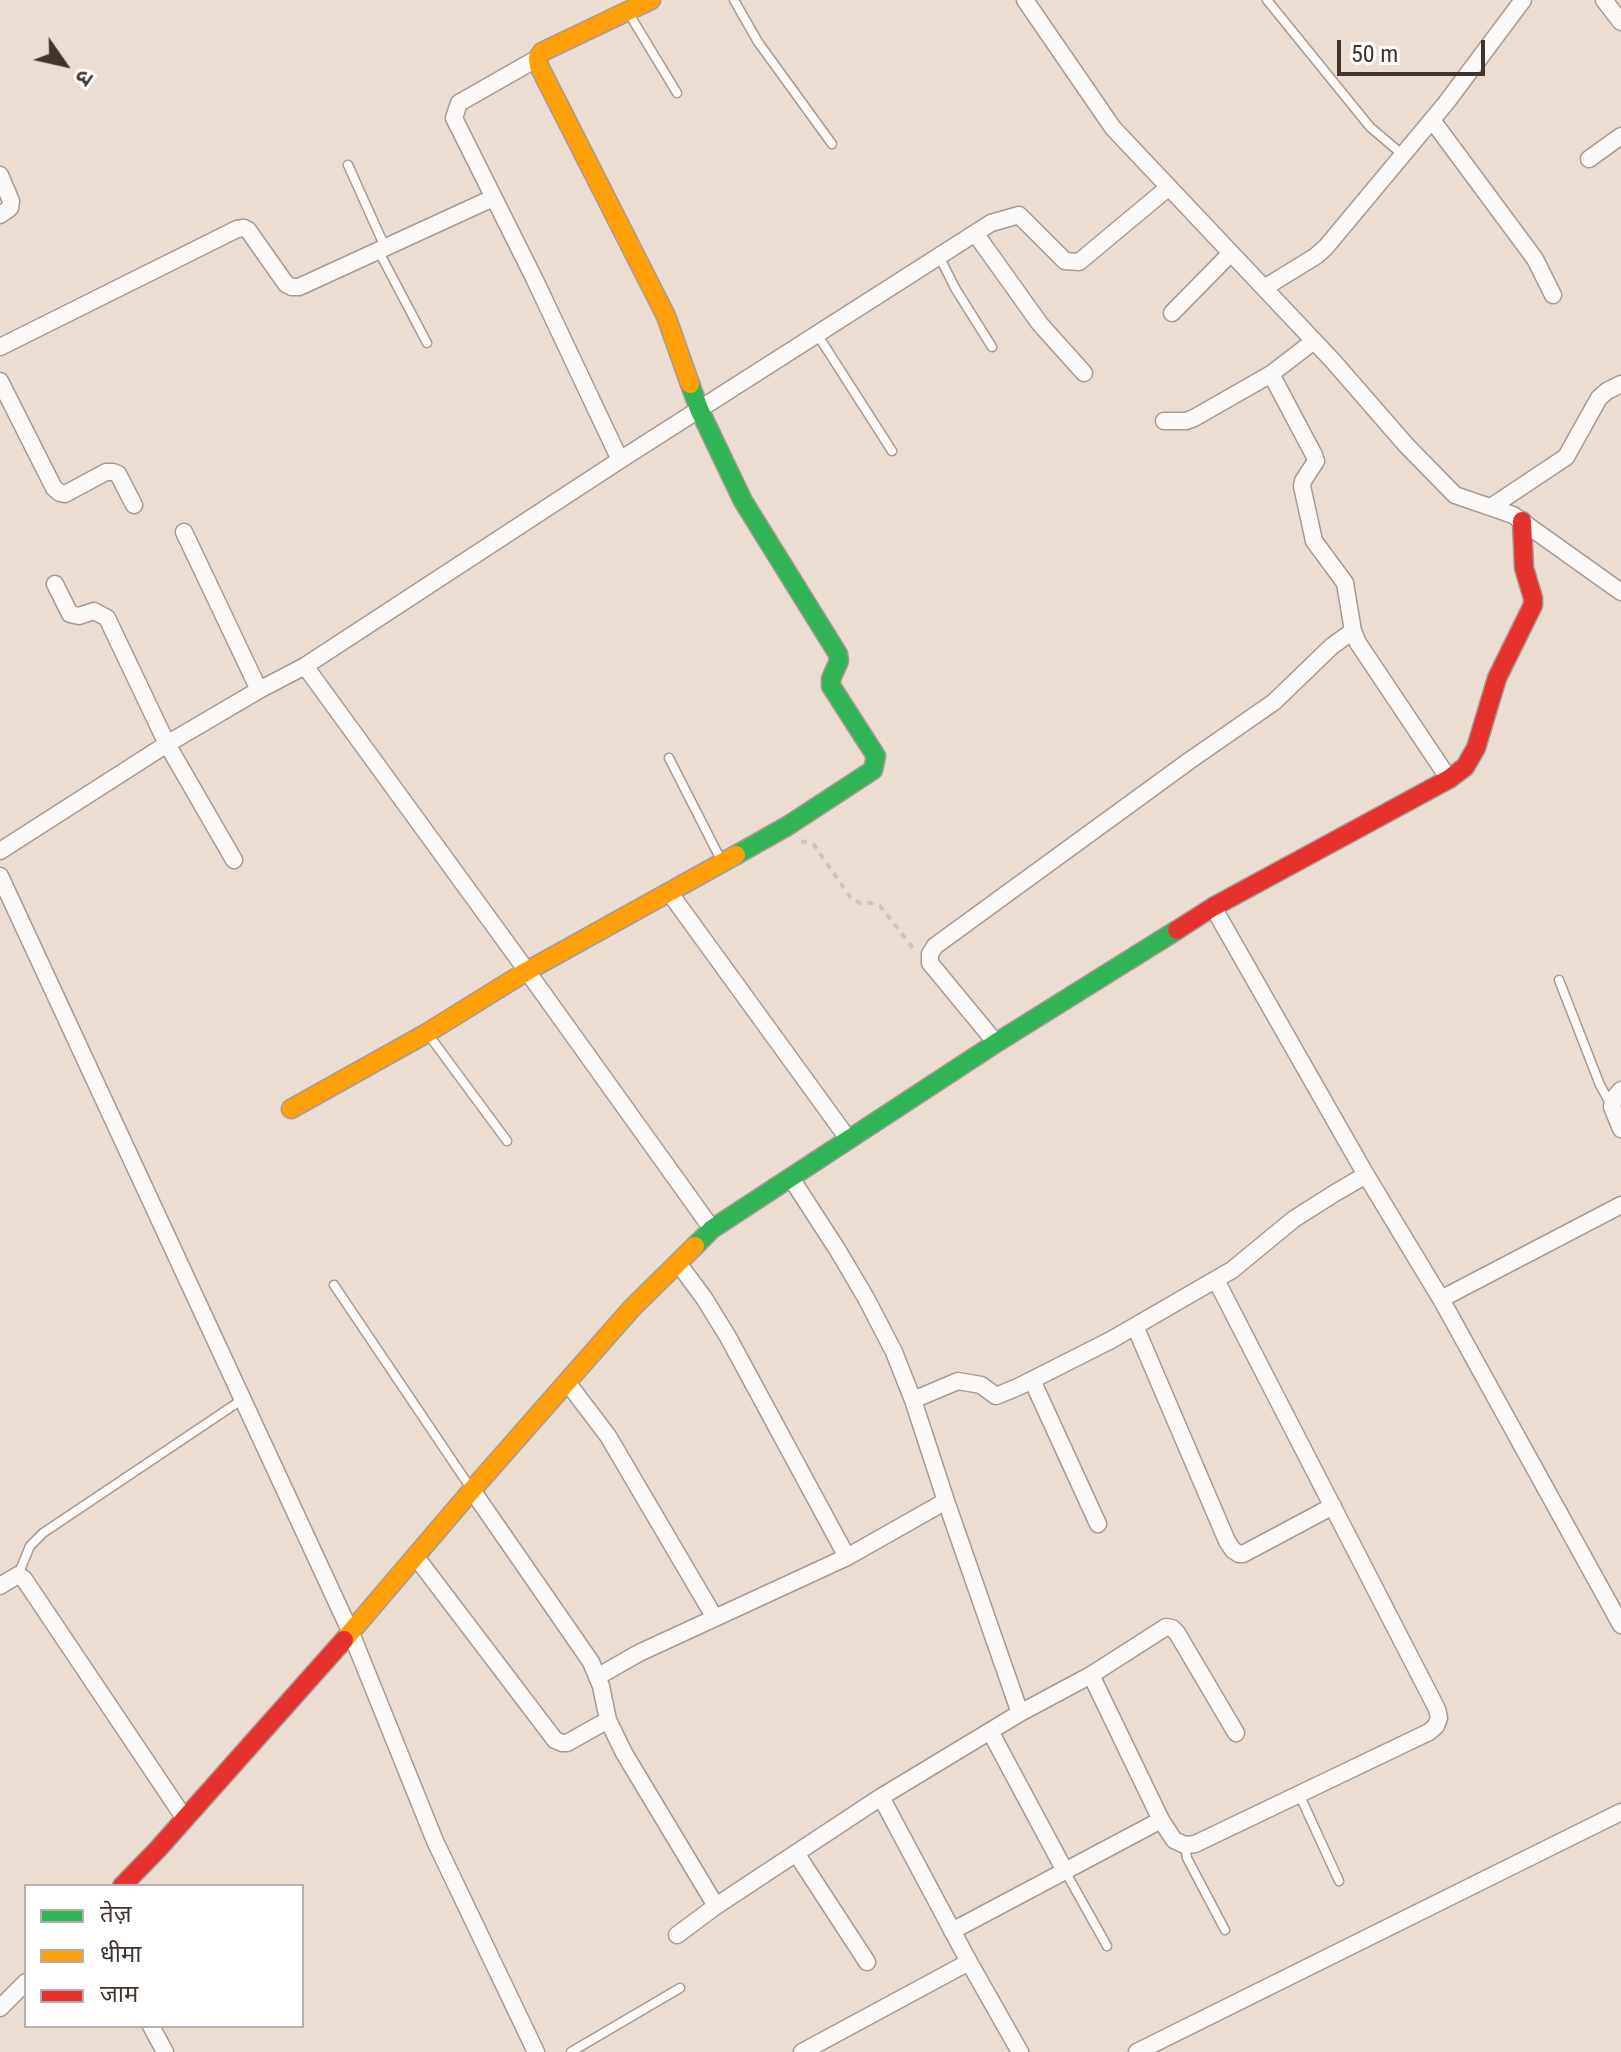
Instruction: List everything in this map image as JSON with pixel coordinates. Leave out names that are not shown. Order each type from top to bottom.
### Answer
[{"type":"street","points":[[620,460],[454,118],[459,103],[538,58],[542,52],[651,0]]},
{"type":"street","points":[[1026,0],[1113,128],[1455,495],[1513,515],[1621,592]]},
{"type":"street","points":[[1264,288],[1326,247],[1432,120],[1523,0]]},
{"type":"street","points":[[1604,0],[1621,22]]},
{"type":"street","points":[[291,1109],[427,1033],[527,971],[773,834],[873,770],[876,761],[876,756],[831,686],[839,661],[838,654],[757,526],[699,409],[666,316],[539,66],[538,58]]},
{"type":"street","points":[[1432,120],[1535,259],[1553,295]]},
{"type":"street","points":[[1589,159],[1621,136]]},
{"type":"street","points":[[0,175],[11,201],[10,208],[0,215]]},
{"type":"street","points":[[0,851],[167,744],[305,666],[991,223],[1019,215],[1065,261],[1079,262],[1169,187]]},
{"type":"street","points":[[0,347],[237,229],[248,230],[286,284],[299,287],[493,198]]},
{"type":"street","points":[[975,233],[1040,324],[1084,373]]},
{"type":"street","points":[[1172,313],[1231,253]]},
{"type":"street","points":[[1164,421],[1194,418],[1271,374],[1314,341]]},
{"type":"street","points":[[1271,374],[1316,461],[1302,486],[1314,541],[1345,583],[1358,643],[1449,779]]},
{"type":"street","points":[[0,381],[54,488],[65,494],[106,472],[113,472],[118,474],[134,505]]},
{"type":"street","points":[[1491,507],[1566,457],[1599,398],[1621,384]]},
{"type":"street","points":[[124,1884],[351,1633],[632,1308],[712,1229],[996,1043],[1213,907],[1449,779],[1465,767],[1472,759],[1493,688],[1533,605],[1524,568],[1522,521]]},
{"type":"street","points":[[184,532],[259,690]]},
{"type":"street","points":[[55,584],[70,614],[79,616],[94,611],[107,618],[167,744],[234,860]]},
{"type":"street","points":[[996,1043],[930,963],[930,954],[935,946],[1274,702],[1332,646],[1353,631]]},
{"type":"street","points":[[305,666],[712,1229]]},
{"type":"street","points":[[0,876],[351,1633],[435,1841],[536,2052]]},
{"type":"street","points":[[669,892],[849,1140]]},
{"type":"street","points":[[1213,907],[1366,1175],[1441,1299],[1621,1625]]},
{"type":"street","points":[[1621,1090],[1614,1098],[1612,1107],[1621,1129]]},
{"type":"street","points":[[913,1400],[958,1381],[981,1385],[996,1396],[1032,1380],[1216,1280],[1294,1219],[1366,1175]]},
{"type":"street","points":[[791,1178],[866,1298],[894,1352],[1020,1713]]},
{"type":"street","points":[[1441,1299],[1621,1205]]},
{"type":"street","points":[[678,1263],[728,1337],[847,1557]]},
{"type":"street","points":[[1091,1675],[1161,1820],[1174,1840],[1185,1845],[1195,1844],[1429,1732],[1439,1718],[1216,1280]]},
{"type":"street","points":[[1135,1326],[1233,1550],[1243,1554],[1333,1506]]},
{"type":"street","points":[[1032,1380],[1098,1524]]},
{"type":"street","points":[[567,1382],[608,1436],[715,1618]]},
{"type":"street","points":[[472,1490],[591,1662],[601,1686],[608,1720],[624,1753],[716,1906]]},
{"type":"street","points":[[597,1677],[639,1653],[847,1557],[946,1501]]},
{"type":"street","points":[[416,1557],[555,1740],[567,1743],[608,1720]]},
{"type":"street","points":[[0,1586],[18,1575],[24,1579],[185,1819]]},
{"type":"street","points":[[677,1935],[881,1797],[1020,1713],[1091,1675],[1166,1627],[1177,1633],[1236,1733]]},
{"type":"street","points":[[990,1731],[1065,1871]]},
{"type":"street","points":[[881,1797],[1020,2052]]},
{"type":"street","points":[[1137,2052],[1621,1812]]},
{"type":"street","points":[[952,1931],[1161,1820]]},
{"type":"street","points":[[796,1853],[867,1962]]},
{"type":"street","points":[[802,2052],[969,1962]]},
{"type":"street","points":[[0,2008],[24,1984]]},
{"type":"street","points":[[152,2028],[165,2052]]},
{"type":"lane","points":[[734,0],[758,42],[832,144]]},
{"type":"lane","points":[[1267,0],[1370,127],[1403,155]]},
{"type":"lane","points":[[627,11],[677,93]]},
{"type":"lane","points":[[348,165],[381,249],[427,343]]},
{"type":"lane","points":[[939,256],[992,347]]},
{"type":"lane","points":[[817,334],[892,451]]},
{"type":"lane","points":[[669,758],[722,863]]},
{"type":"lane","points":[[1559,980],[1600,1085],[1612,1107]]},
{"type":"lane","points":[[427,1033],[507,1141]]},
{"type":"lane","points":[[334,1285],[472,1490]]},
{"type":"lane","points":[[18,1575],[30,1546],[43,1533],[243,1399]]},
{"type":"lane","points":[[1299,1794],[1339,1881]]},
{"type":"lane","points":[[1185,1845],[1187,1858],[1225,1930]]},
{"type":"lane","points":[[1065,1871],[1107,1946]]},
{"type":"lane","points":[[571,2052],[680,1988]]},
{"type":"path","points":[[773,834],[814,845],[851,898],[860,903],[880,906],[915,950],[930,954]]},
{"type":"traffic: fast","points":[[690,384],[743,501],[838,654],[839,661],[831,686],[876,756],[873,770],[789,825],[736,855]]},
{"type":"traffic: fast","points":[[695,1246],[712,1229],[996,1043],[1177,930]]},
{"type":"traffic: slow","points":[[651,0],[542,52],[538,58],[539,66],[666,316],[690,384]]},
{"type":"traffic: slow","points":[[291,1109],[427,1033],[527,971],[736,855]]},
{"type":"traffic: slow","points":[[344,1640],[632,1308],[695,1246]]},
{"type":"traffic: jam","points":[[1177,930],[1213,907],[1449,779],[1465,767],[1476,748],[1497,678],[1533,605],[1524,568],[1522,521]]},
{"type":"traffic: jam","points":[[124,1884],[344,1640]]}]
